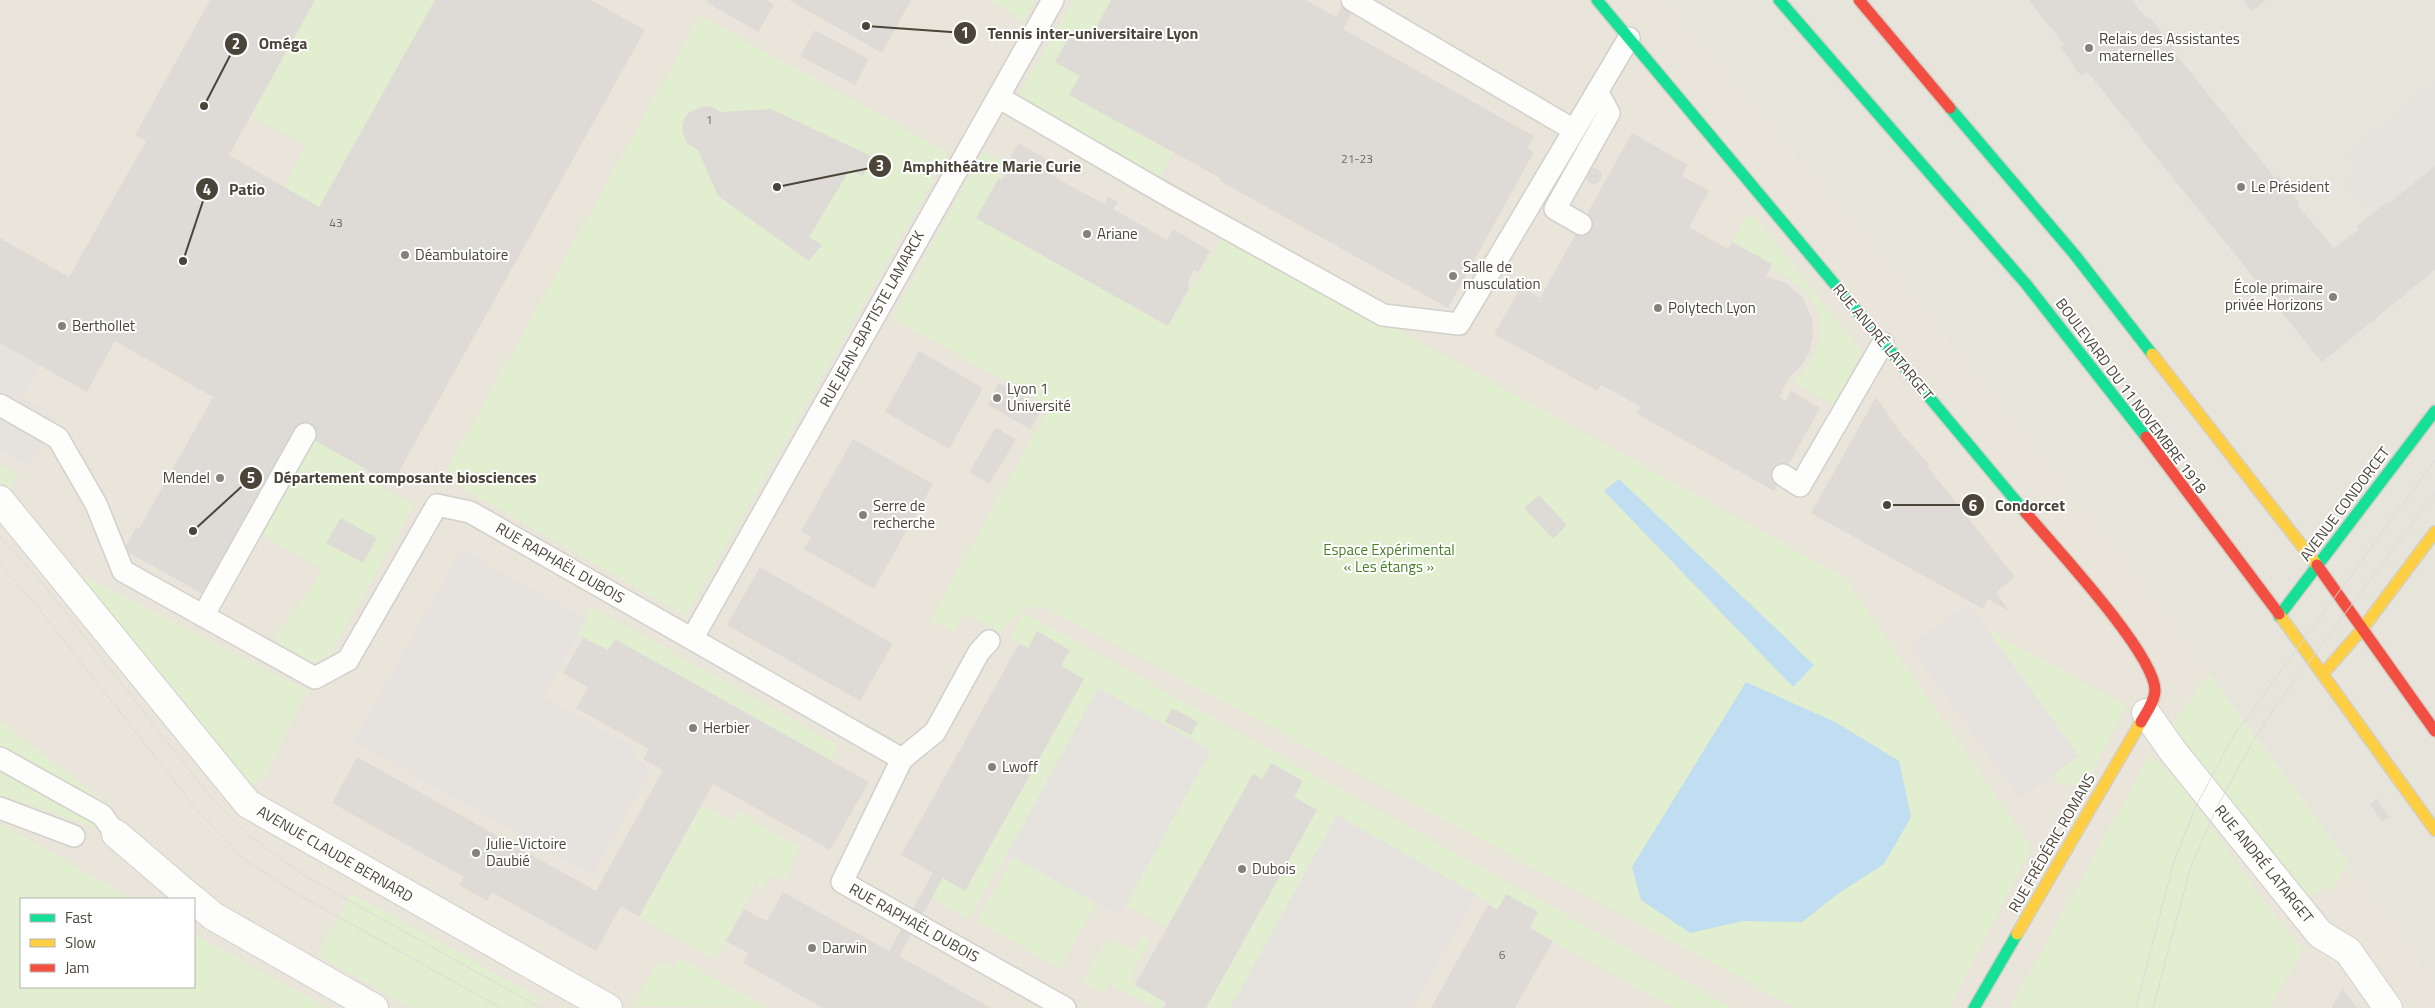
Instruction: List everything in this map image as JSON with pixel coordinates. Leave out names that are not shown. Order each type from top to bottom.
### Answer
[{"type":"street","name":"RUE ANDRÉ LATARGET","points":[[1597,0],[2130,639],[2148,666],[2150,703],[2172,750],[2320,934],[2348,951],[2388,1008]]},
{"type":"street","name":"BOULEVARD DU 11 NOVEMBRE 1918","points":[[1779,0],[2026,284],[2135,422],[2323,674],[2435,830]]},
{"type":"street","points":[[1859,0],[2074,255],[2317,566],[2435,731]]},
{"type":"street","name":"AVENUE CONDORCET","points":[[2279,616],[2435,411]]},
{"type":"street","name":"AVENUE CLAUDE BERNARD","points":[[0,500],[248,804],[608,1008]]},
{"type":"street","points":[[2323,674],[2363,628],[2435,532]]},
{"type":"street","name":"RUE FRÉDÉRIC ROMANS","points":[[1974,1008],[2150,703]]},
{"type":"street","points":[[116,834],[191,898]]},
{"type":"street","points":[[195,902],[213,916],[374,1008]]},
{"type":"lane","name":"RUE JEAN-BAPTISTE LAMARCK","points":[[692,639],[1053,0]]},
{"type":"lane","points":[[1352,0],[1574,130]]},
{"type":"lane","points":[[998,97],[1151,186],[1383,315],[1458,324],[1629,38]]},
{"type":"lane","points":[[1581,224],[1555,209],[1609,113],[1597,91]]},
{"type":"lane","points":[[1783,475],[1800,486],[1883,343]]},
{"type":"lane","name":"RUE RAPHAËL DUBOIS","points":[[0,405],[58,438],[96,504],[123,572],[315,678],[348,660],[437,505],[470,512],[902,759],[842,882],[1065,1008]]},
{"type":"lane","points":[[203,616],[305,434]]},
{"type":"lane","points":[[902,759],[935,732],[978,652],[989,641]]},
{"type":"lane","points":[[0,758],[102,815],[116,834]]},
{"type":"lane","points":[[0,808],[74,836]]},
{"type":"shaded area","name":"Lyon 1 Université","points":[[0,0],[1660,0],[1700,43],[1877,253],[2110,542],[2296,789],[2435,987],[2435,1008],[0,1008]]},
{"type":"shaded area","points":[[1660,0],[2435,0],[2435,987],[2296,789],[2110,542],[1877,253],[1700,43]]},
{"type":"shaded area","points":[[2435,84],[2435,166],[2388,204],[2386,203],[2373,213],[2347,182],[2359,171],[2346,156]]},
{"type":"shaded area","points":[[0,343],[41,366],[23,397],[57,417],[30,467],[0,450]]},
{"type":"shaded area","points":[[461,549],[586,619],[544,697],[637,749],[633,757],[652,769],[593,875],[353,742]]},
{"type":"shaded area","points":[[1968,603],[2079,756],[2020,799],[1909,646]]},
{"type":"shaded area","points":[[1098,688],[1211,750],[1120,916],[1007,854]]},
{"type":"shaded area","points":[[1337,815],[1477,895],[1413,1008],[1230,1008]]},
{"type":"green space","points":[[315,0],[435,0],[319,207],[284,186],[306,145],[251,116]]},
{"type":"green space","points":[[989,0],[1035,0],[1024,21]]},
{"type":"green space","points":[[1074,0],[1122,0],[1096,47],[1071,33],[1055,62],[1080,76],[1069,95],[1173,152],[1158,180],[1023,101],[1020,92]]},
{"type":"green space","points":[[700,16],[949,153],[686,616],[443,477]]},
{"type":"green space","name":"Espace Expérimental « Les étangs »","points":[[983,151],[1007,164],[976,218],[1168,326],[1222,238],[1413,338],[1844,577],[2032,848],[1949,1008],[1797,1008],[1048,608],[1025,607],[999,632],[965,613],[953,632],[930,620],[1050,406],[892,318]]},
{"type":"green space","points":[[1745,216],[1755,217],[1862,352],[1834,405],[1794,382],[1811,361],[1817,349],[1820,337],[1818,313],[1803,289],[1788,277],[1770,268],[1772,264],[1732,242]]},
{"type":"green space","points":[[310,437],[362,466],[358,474],[414,505],[327,660],[309,663],[279,646],[277,635],[311,588],[322,569],[257,532]]},
{"type":"green space","points":[[0,464],[18,474],[10,488],[0,482]]},
{"type":"green space","points":[[80,575],[307,690],[265,775],[248,788]]},
{"type":"green space","points":[[592,607],[838,745],[831,760],[615,639],[608,650],[578,634]]},
{"type":"green space","points":[[1023,612],[1733,1008],[1674,1008],[1530,928],[1538,912],[1506,894],[1497,910],[1477,895],[1337,815],[1230,1008],[1206,1008],[1317,810],[1294,797],[1303,780],[1271,763],[1262,779],[1253,774],[1167,927],[1126,905],[1210,750],[1098,688],[1007,854],[968,918],[931,898],[943,878],[1083,679],[1010,637]]},
{"type":"green space","points":[[1985,628],[2127,706],[2085,784],[2062,785],[2053,775],[2079,756]]},
{"type":"green space","points":[[2209,674],[2349,863],[2334,886],[2299,899],[2170,728]]},
{"type":"green space","points":[[0,721],[109,805],[108,807],[0,746]]},
{"type":"green space","points":[[2150,755],[2178,781],[2270,909],[2303,949],[2270,1008],[2010,1008]]},
{"type":"green space","points":[[0,770],[99,824],[97,828],[0,795]]},
{"type":"green space","points":[[702,805],[732,821],[738,812],[800,847],[784,881],[771,875],[761,891],[756,883],[715,959],[639,917]]},
{"type":"green space","points":[[0,823],[130,898],[20,898],[20,988],[195,988],[195,935],[327,1008],[0,1008]]},
{"type":"green space","points":[[1014,857],[1096,904],[1059,968],[977,921]]},
{"type":"green space","points":[[352,893],[538,997],[532,1008],[412,1008],[317,955]]},
{"type":"green space","points":[[1143,936],[1150,940],[1129,979],[1136,983],[1135,986],[1163,1001],[1160,1008],[1155,1008],[1109,983],[1103,993],[1084,982],[1104,944],[1115,941],[1134,951]]},
{"type":"green space","points":[[678,961],[684,961],[768,1008],[632,1006],[655,966],[662,962],[674,968]]},
{"type":"water","points":[[1619,479],[1814,665],[1793,687],[1604,491]]},
{"type":"water","points":[[1746,682],[1835,722],[1899,761],[1911,817],[1884,864],[1839,893],[1802,922],[1743,921],[1690,933],[1641,900],[1632,867]]},
{"type":"building","points":[[210,0],[315,0],[229,155],[319,207],[435,0],[591,0],[645,30],[392,484],[300,432],[208,597],[124,550],[136,527],[139,529],[213,397],[115,341],[87,392],[0,343],[0,238],[69,277],[146,141],[135,135]]},
{"type":"building","points":[[707,0],[766,0],[774,5],[758,32],[706,2]]},
{"type":"building","points":[[789,0],[911,0],[882,53]]},
{"type":"building","points":[[1111,0],[1306,0],[1336,17],[1341,7],[1352,13],[1343,29],[1534,136],[1527,148],[1534,152],[1448,308],[1220,181],[1222,179],[1069,95],[1080,76],[1055,62],[1071,33],[1087,43]]},
{"type":"building","name":"Le Président","points":[[2028,0],[2132,0],[2173,46],[2171,48],[2275,178],[2279,176],[2300,204],[2298,206],[2334,248],[2359,229],[2357,226],[2435,166],[2435,270],[2322,362],[2088,73],[2086,72],[2081,76],[2060,47],[2064,44]]},
{"type":"building","points":[[2243,0],[2266,0],[2252,11]]},
{"type":"building","points":[[815,30],[869,59],[855,85],[800,56]]},
{"type":"building","points":[[703,106],[713,107],[721,112],[771,109],[871,156],[863,176],[850,169],[809,237],[822,245],[809,261],[718,196],[698,150],[687,143],[682,131],[684,119],[688,113]]},
{"type":"building","name":"Polytech Lyon","points":[[1632,133],[1688,165],[1682,176],[1709,191],[1689,227],[1728,249],[1732,242],[1772,264],[1766,276],[1786,283],[1802,297],[1812,318],[1813,337],[1809,353],[1801,366],[1790,376],[1779,397],[1786,401],[1791,391],[1820,408],[1774,491],[1636,413],[1640,407],[1620,395],[1601,385],[1597,391],[1494,334],[1521,287],[1540,298]]},
{"type":"building","name":"Ariane","points":[[1018,143],[1056,164],[1050,174],[1069,185],[1104,204],[1108,197],[1118,202],[1113,209],[1167,240],[1173,229],[1210,251],[1198,272],[1194,270],[1187,284],[1190,286],[1168,326],[976,218],[999,178],[1002,180],[1010,166],[1007,164]]},
{"type":"building","points":[[1594,168],[1600,170],[1602,176],[1600,182],[1594,184],[1588,182],[1586,176],[1588,170]]},
{"type":"building","points":[[919,351],[983,388],[949,449],[885,412]]},
{"type":"building","points":[[999,383],[1043,408],[1030,429],[987,405]]},
{"type":"building","points":[[1876,397],[1899,431],[1930,465],[1927,466],[2015,577],[1996,592],[2009,611],[1988,599],[1983,609],[1811,513]]},
{"type":"building","points":[[996,427],[1016,440],[989,484],[969,472]]},
{"type":"building","name":"Serre de recherche","points":[[853,439],[933,484],[874,589],[804,549],[811,537],[801,531]]},
{"type":"building","points":[[1539,495],[1567,525],[1553,539],[1524,508]]},
{"type":"building","points":[[341,518],[377,538],[363,563],[326,543]]},
{"type":"building","points":[[760,567],[893,644],[860,701],[727,625]]},
{"type":"building","points":[[1037,631],[1070,650],[1061,666],[1084,679],[965,891],[943,878],[899,956],[991,1008],[823,1008],[743,963],[748,953],[726,941],[744,909],[767,921],[783,892],[889,951],[933,873],[901,855],[1019,644],[1028,648]]},
{"type":"building","points":[[583,638],[608,650],[615,639],[869,782],[830,850],[713,784],[639,917],[621,906],[596,951],[492,892],[487,901],[459,885],[464,877],[332,803],[357,757],[596,891],[663,770],[643,759],[649,749],[576,708],[588,687],[563,673]]},
{"type":"building","points":[[1172,708],[1198,722],[1191,735],[1165,722]]},
{"type":"building","name":"Dubois","points":[[1271,763],[1303,781],[1294,797],[1317,810],[1206,1008],[1164,1008],[1167,1003],[1135,985],[1253,774],[1262,779]]},
{"type":"building","points":[[2377,799],[2389,817],[2382,822],[2370,804]]},
{"type":"building","points":[[1506,894],[1538,912],[1530,928],[1553,941],[1515,1008],[1431,1008],[1488,905],[1497,910]]},
{"type":"building","points":[[2343,988],[2357,1008],[2331,1008]]},
{"type":"tram line","points":[[2136,1008],[2173,864],[2196,806],[2234,735],[2435,460]]},
{"type":"tram line","points":[[2153,1008],[2190,869],[2217,807],[2252,743],[2273,710],[2435,493]]},
{"type":"tram line","points":[[0,537],[36,575],[209,795],[247,834],[305,876],[541,1008]]},
{"type":"tram line","points":[[0,563],[39,609],[197,810],[244,859],[294,892],[501,1008]]},
{"type":"traffic: fast","points":[[1597,0],[2026,513]]},
{"type":"traffic: fast","points":[[1779,0],[2026,284],[2146,437]]},
{"type":"traffic: fast","points":[[1950,108],[2075,255],[2152,354]]},
{"type":"traffic: fast","points":[[2279,616],[2435,411]]},
{"type":"traffic: fast","points":[[1974,1008],[2017,934]]},
{"type":"traffic: slow","points":[[2152,354],[2317,565]]},
{"type":"traffic: slow","points":[[2323,674],[2363,628],[2435,532]]},
{"type":"traffic: slow","points":[[2279,614],[2435,830]]},
{"type":"traffic: slow","points":[[2017,934],[2141,722]]},
{"type":"traffic: jam","points":[[1859,0],[1950,108]]},
{"type":"traffic: jam","points":[[2146,437],[2279,614]]},
{"type":"traffic: jam","points":[[2026,513],[2101,600],[2138,651],[2150,673],[2155,690],[2152,703],[2141,722]]},
{"type":"traffic: jam","points":[[2317,565],[2435,731]]},
{"type":"place","name":"Tennis inter-universitaire Lyon","points":[[866,26]]},
{"type":"place","name":"Relais des Assistantes maternelles","points":[[2089,48]]},
{"type":"place","name":"Oméga","points":[[204,106]]},
{"type":"place","name":"Amphithéâtre Marie Curie","points":[[777,187]]},
{"type":"place","name":"Le Président","points":[[2241,187]]},
{"type":"place","name":"Ariane","points":[[1087,234]]},
{"type":"place","name":"Déambulatoire","points":[[405,255]]},
{"type":"place","name":"Patio","points":[[183,261]]},
{"type":"place","name":"Salle de musculation","points":[[1453,276]]},
{"type":"place","name":"École primaire privée Horizons","points":[[2333,297]]},
{"type":"place","name":"Polytech Lyon","points":[[1658,308]]},
{"type":"place","name":"Berthollet","points":[[62,326]]},
{"type":"place","name":"Lyon 1 Université","points":[[997,398]]},
{"type":"place","name":"Mendel","points":[[220,478]]},
{"type":"place","name":"Condorcet","points":[[1887,505]]},
{"type":"place","name":"Serre de recherche","points":[[863,515]]},
{"type":"place","name":"Département composante biosciences","points":[[193,531]]},
{"type":"place","name":"Herbier","points":[[693,728]]},
{"type":"place","name":"Lwoff","points":[[992,767]]},
{"type":"place","name":"Julie-Victoire Daubié","points":[[476,853]]},
{"type":"place","name":"Dubois","points":[[1242,869]]},
{"type":"place","name":"Darwin","points":[[812,948]]}]
